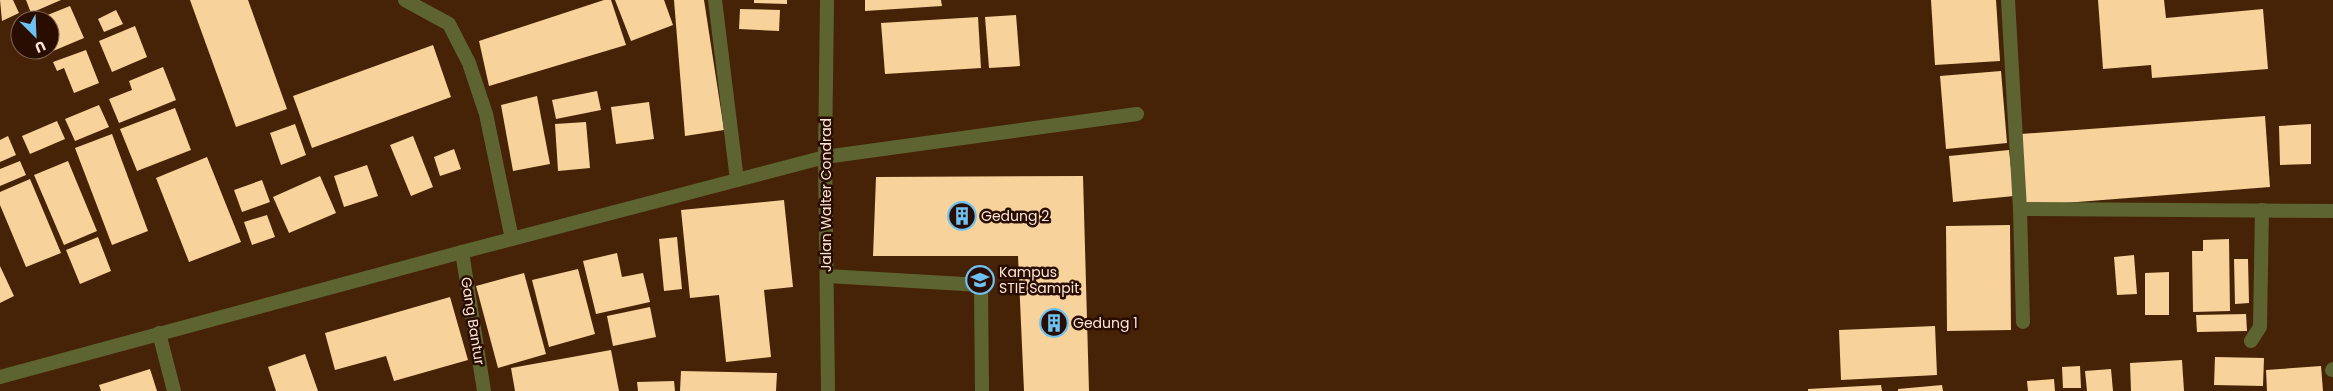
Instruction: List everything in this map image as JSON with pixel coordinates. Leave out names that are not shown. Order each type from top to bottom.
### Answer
[{"type":"street","points":[[405,0],[449,24],[469,63],[486,114],[512,238]]},
{"type":"street","points":[[715,0],[737,180]]},
{"type":"street","name":"Jalan Walter Condrad","points":[[827,0],[825,156],[828,391]]},
{"type":"street","points":[[2008,0],[2020,209],[2023,322]]},
{"type":"street","points":[[1,373],[159,333],[825,156],[1137,114]]},
{"type":"street","points":[[2020,209],[2333,211]]},
{"type":"street","points":[[2251,341],[2260,327],[2262,210]]},
{"type":"street","name":"Gang Bantur","points":[[462,252],[484,391]]},
{"type":"street","points":[[827,276],[981,285],[982,391]]},
{"type":"street","points":[[159,333],[174,391]]},
{"type":"building","points":[[0,0],[13,0],[18,10],[10,10],[10,17],[2,21]]},
{"type":"building","points":[[26,0],[61,0],[38,10],[30,10]]},
{"type":"building","points":[[190,0],[248,0],[287,109],[236,127]]},
{"type":"building","points":[[604,0],[611,0],[626,45],[489,86],[479,41]]},
{"type":"building","points":[[615,0],[664,0],[673,25],[631,41]]},
{"type":"building","points":[[674,0],[704,0],[724,130],[685,136]]},
{"type":"building","points":[[754,0],[787,0],[787,4],[754,3]]},
{"type":"building","points":[[865,0],[941,0],[942,6],[865,11]]},
{"type":"building","points":[[1931,0],[1996,0],[2000,61],[1935,65]]},
{"type":"building","points":[[2098,0],[2164,0],[2166,18],[2263,9],[2268,69],[2152,78],[2151,65],[2103,69]]},
{"type":"building","points":[[70,6],[84,38],[60,48],[60,10]]},
{"type":"building","points":[[740,9],[780,10],[779,31],[739,29]]},
{"type":"building","points":[[116,10],[123,24],[104,32],[98,19]]},
{"type":"building","points":[[1016,15],[1020,66],[989,68],[985,17]]},
{"type":"building","points":[[978,17],[981,68],[885,74],[881,23]]},
{"type":"building","points":[[135,26],[147,57],[112,72],[99,41]]},
{"type":"building","points":[[433,45],[451,97],[312,148],[293,96]]},
{"type":"building","points":[[86,50],[99,83],[74,93],[64,68],[57,71],[53,62]]},
{"type":"building","points":[[163,67],[176,100],[119,123],[109,99],[132,90],[129,81]]},
{"type":"building","points":[[2001,71],[2007,143],[1946,149],[1940,76]]},
{"type":"building","points":[[597,91],[601,110],[556,119],[552,100]]},
{"type":"building","points":[[537,96],[550,164],[513,171],[501,105]]},
{"type":"building","points":[[649,102],[654,139],[616,144],[611,107]]},
{"type":"building","points":[[99,105],[109,127],[75,141],[65,119]]},
{"type":"building","points":[[175,108],[191,150],[137,171],[120,129]]},
{"type":"building","points":[[2265,116],[2270,187],[2026,206],[2021,134]]},
{"type":"building","points":[[57,121],[65,139],[30,154],[22,136]]},
{"type":"building","points":[[586,122],[590,168],[558,171],[555,124]]},
{"type":"building","points":[[295,124],[306,155],[281,165],[270,133]]},
{"type":"building","points":[[2311,124],[2311,164],[2280,165],[2279,126]]},
{"type":"building","points":[[112,134],[148,231],[112,245],[75,148]]},
{"type":"building","points":[[8,136],[16,155],[0,162],[0,140]]},
{"type":"building","points":[[413,136],[433,187],[411,196],[390,145]]},
{"type":"building","points":[[454,149],[461,169],[440,176],[434,157]]},
{"type":"building","points":[[2009,150],[2014,196],[1953,202],[1949,156]]},
{"type":"building","points":[[207,157],[241,242],[189,262],[156,178]]},
{"type":"building","points":[[20,161],[26,175],[0,186],[0,169]]},
{"type":"building","points":[[68,161],[97,231],[64,245],[34,175]]},
{"type":"building","points":[[367,165],[378,196],[344,207],[334,176]]},
{"type":"building","points":[[320,176],[336,213],[289,233],[273,197]]},
{"type":"building","points":[[1083,176],[1089,391],[1024,391],[1018,256],[873,256],[876,177]]},
{"type":"building","points":[[30,179],[61,253],[26,267],[0,205],[0,192]]},
{"type":"building","points":[[262,180],[270,202],[242,212],[234,190]]},
{"type":"building","points":[[784,200],[793,287],[764,290],[771,357],[726,362],[719,295],[690,298],[681,210]]},
{"type":"building","points":[[267,215],[275,237],[252,245],[244,222]]},
{"type":"building","points":[[2010,225],[2011,330],[1947,331],[1946,226]]},
{"type":"building","points":[[98,237],[111,271],[80,284],[66,250]]},
{"type":"building","points":[[677,237],[682,289],[664,291],[659,239]]},
{"type":"building","points":[[2229,239],[2230,311],[2193,312],[2192,251],[2203,251],[2203,240]]},
{"type":"building","points":[[617,253],[622,277],[643,273],[650,302],[596,314],[583,261]]},
{"type":"building","points":[[2134,255],[2137,294],[2117,295],[2114,257]]},
{"type":"building","points":[[2234,259],[2248,259],[2249,303],[2235,304]]},
{"type":"building","points":[[0,266],[14,296],[0,303]]},
{"type":"building","points":[[578,269],[595,334],[549,347],[532,280]]},
{"type":"building","points":[[2169,272],[2169,315],[2145,315],[2145,273]]},
{"type":"building","points":[[524,273],[546,354],[498,368],[476,286]]},
{"type":"building","points":[[450,297],[468,360],[394,381],[386,356],[335,370],[325,333]]},
{"type":"building","points":[[650,307],[656,337],[613,346],[607,316]]},
{"type":"building","points":[[2246,314],[2247,331],[2197,332],[2196,315]]},
{"type":"building","points":[[1935,326],[1937,375],[1841,380],[1839,330]]},
{"type":"building","points":[[611,350],[619,391],[515,391],[511,368]]},
{"type":"building","points":[[305,354],[318,391],[276,391],[268,367]]},
{"type":"building","points":[[2215,357],[2264,358],[2263,386],[2214,385]]},
{"type":"building","points":[[2182,360],[2184,391],[2131,391],[2130,363]]},
{"type":"building","points":[[2080,366],[2081,388],[2063,388],[2062,367]]},
{"type":"building","points":[[2321,366],[2323,391],[2267,391],[2266,370]]},
{"type":"building","points":[[150,369],[157,391],[101,391],[99,385]]},
{"type":"building","points":[[2111,369],[2113,391],[2087,391],[2085,371]]},
{"type":"building","points":[[681,371],[777,373],[776,391],[680,391]]},
{"type":"building","points":[[2054,379],[2055,391],[2028,391],[2027,381]]},
{"type":"building","points":[[674,381],[675,391],[638,391],[637,382]]},
{"type":"building","points":[[1881,385],[1882,391],[1808,391],[1808,389]]},
{"type":"building","points":[[1942,385],[1943,391],[1898,391],[1898,389]]},
{"type":"place","name":"Gedung 2","points":[[962,216]]},
{"type":"place","name":"Kampus STIE Sampit","points":[[980,280]]},
{"type":"place","name":"Gedung 1","points":[[1054,323]]}]
